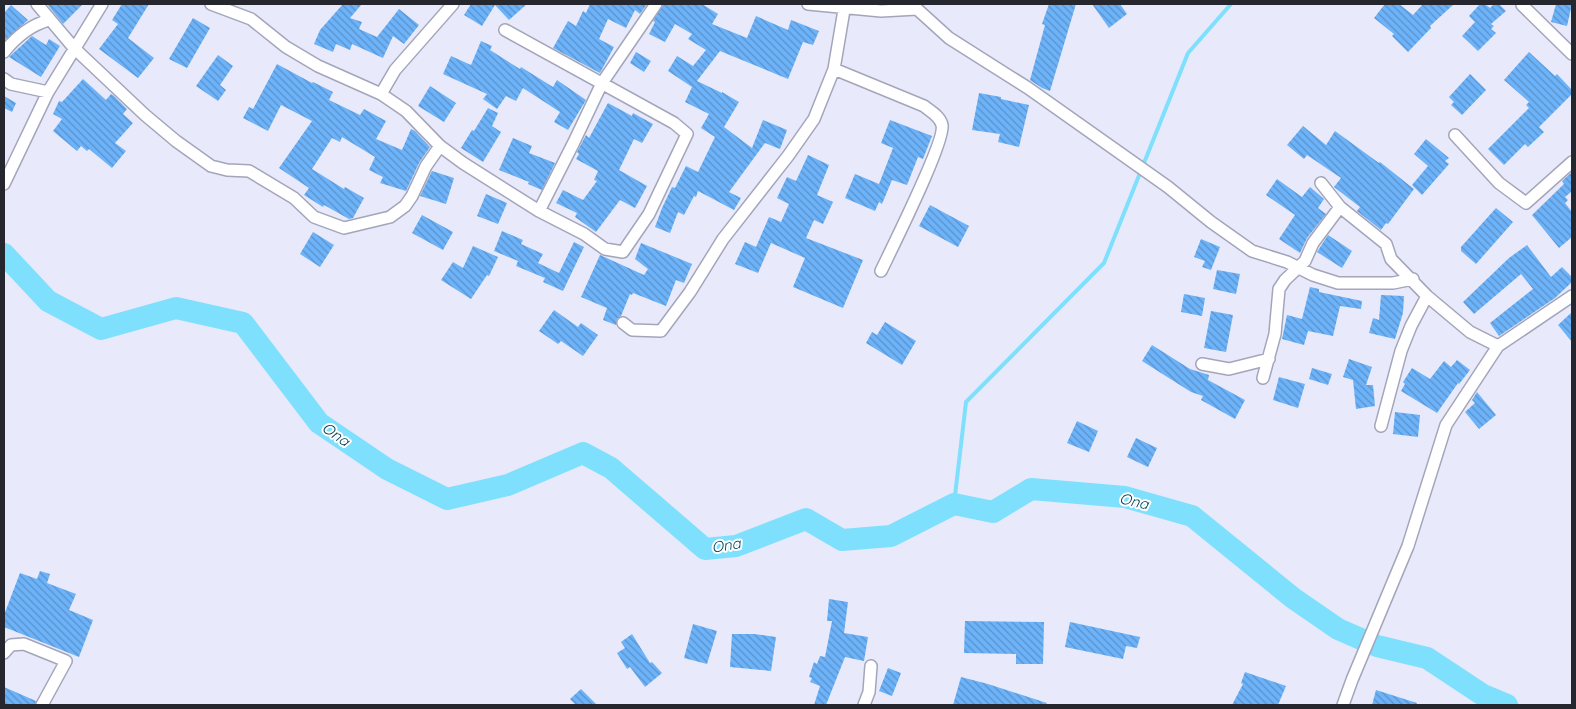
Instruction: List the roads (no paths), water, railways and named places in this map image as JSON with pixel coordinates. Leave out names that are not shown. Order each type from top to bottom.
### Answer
[{"type":"street","points":[[37,4],[74,48],[146,115],[211,166],[227,170],[249,171],[294,198],[314,217],[344,228],[390,217],[405,206],[412,196],[426,166],[440,146]]},
{"type":"street","points":[[4,184],[48,92],[102,4]]},
{"type":"street","points":[[212,4],[251,20],[286,47],[318,66],[381,94],[406,111],[440,146],[463,163],[539,211],[584,234],[605,248],[623,252],[649,214],[687,134],[674,123],[505,30]]},
{"type":"street","points":[[381,94],[395,70],[453,4]]},
{"type":"street","points":[[539,211],[602,83],[656,4]]},
{"type":"street","points":[[808,4],[845,6],[881,11],[912,6],[949,38],[1028,88],[1168,188],[1252,251],[1298,266],[1313,275],[1338,282],[1393,283],[1413,279]]},
{"type":"street","points":[[1522,5],[1572,54]]},
{"type":"street","points":[[623,323],[632,330],[661,331],[690,292],[723,239],[788,156],[814,119],[834,69],[845,6]]},
{"type":"street","points":[[4,52],[11,43],[35,24],[49,20]]},
{"type":"street","points":[[834,69],[924,106],[936,115],[942,125],[942,133],[934,154],[881,271]]},
{"type":"street","points":[[4,79],[10,84],[48,92]]},
{"type":"street","points":[[1455,135],[1499,183],[1526,203],[1572,162]]},
{"type":"street","points":[[1321,183],[1340,207],[1386,244],[1391,259],[1413,279],[1427,296],[1470,332],[1498,346]]},
{"type":"street","points":[[1264,378],[1275,334],[1280,288],[1298,266],[1306,261],[1313,243],[1340,207]]},
{"type":"street","points":[[1381,426],[1401,351],[1411,326],[1427,296]]},
{"type":"street","points":[[1344,705],[1352,680],[1403,556],[1446,425],[1498,346],[1572,296]]},
{"type":"street","points":[[1202,364],[1229,369],[1270,359]]},
{"type":"street","points":[[4,653],[10,646],[24,644],[66,661],[42,705]]},
{"type":"street","points":[[864,705],[869,692],[871,666]]},
{"type":"waterway","points":[[954,504],[966,402],[1104,263],[1188,53],[1231,4]]},
{"type":"waterway","name":"Ona","points":[[4,254],[48,301],[101,329],[176,308],[243,323],[319,423],[387,469],[447,499],[508,485],[583,453],[611,468],[705,549],[736,546],[806,519],[842,540],[891,536],[954,504],[993,512],[1031,489],[1125,497],[1192,516],[1293,598],[1338,629],[1377,646],[1427,658],[1483,695],[1507,705]]}]
